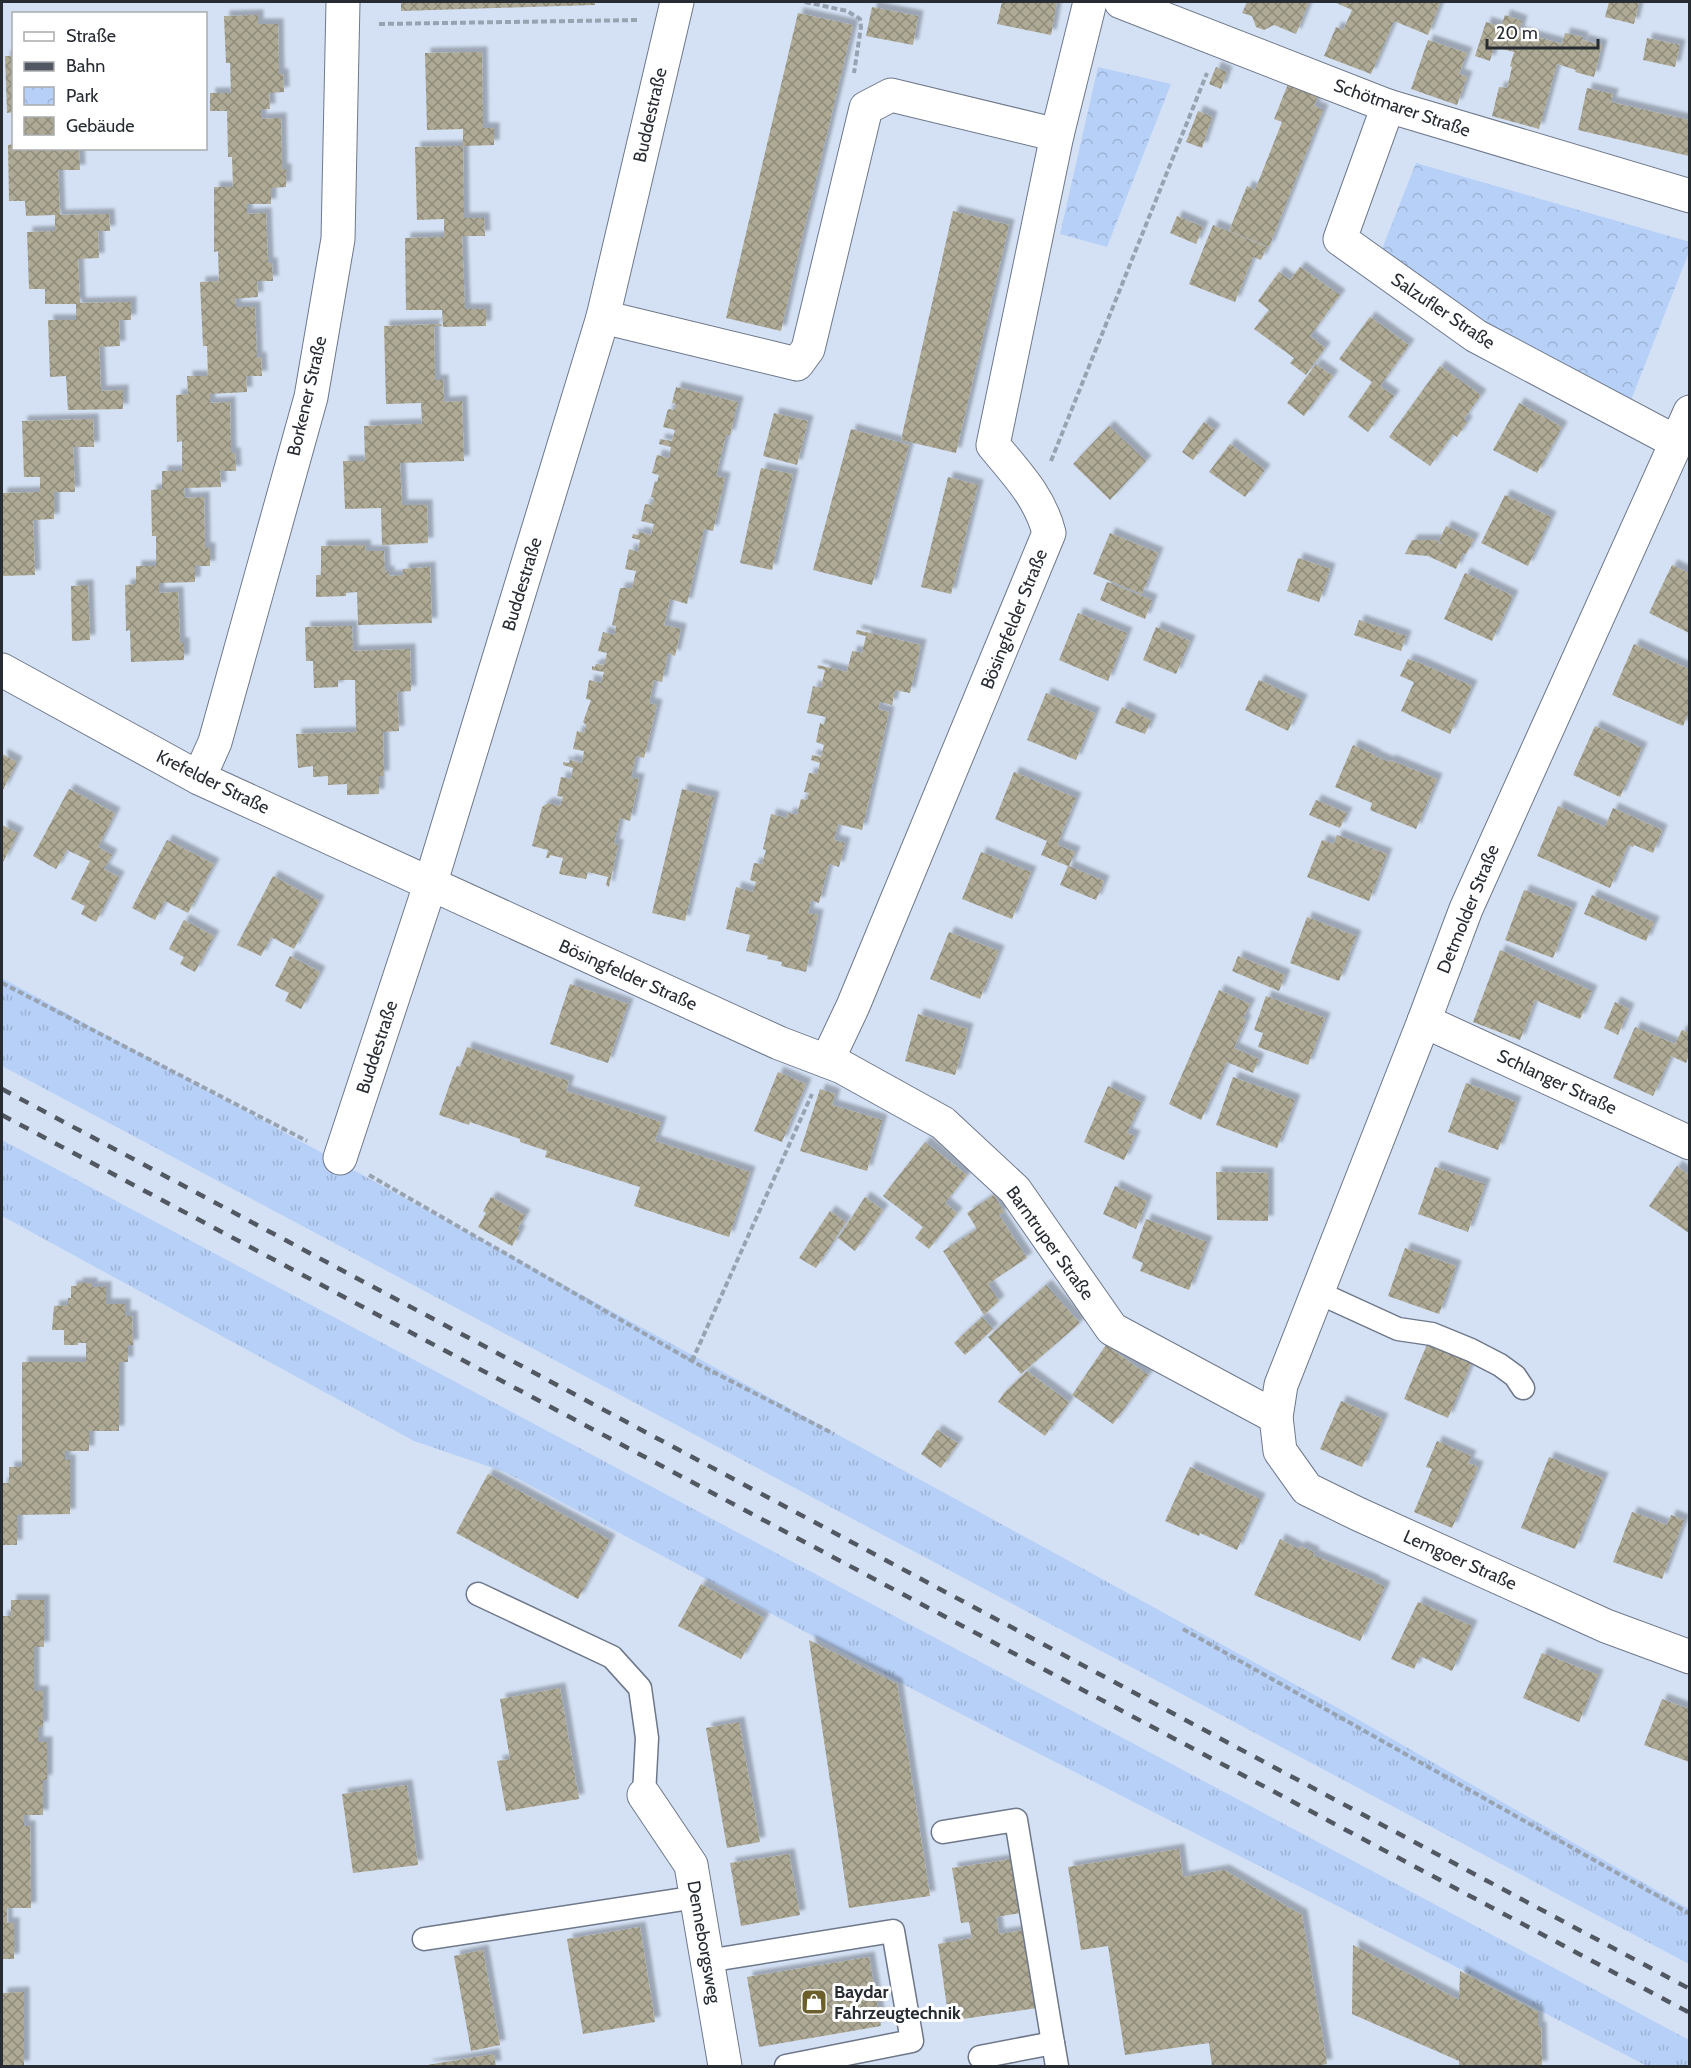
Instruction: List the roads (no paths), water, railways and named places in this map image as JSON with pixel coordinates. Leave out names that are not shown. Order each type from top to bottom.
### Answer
[{"type":"street","name":"Bösingfelder Straße","points":[[430,885],[779,1043],[827,1061],[853,1006],[1049,533],[1045,516],[1036,498],[993,445],[1057,135],[1090,2]]},
{"type":"street","name":"Schötmarer Straße","points":[[1122,2],[1388,106],[1689,196]]},
{"type":"street","name":"Buddestraße","points":[[340,1158],[430,885],[603,317],[674,11]]},
{"type":"street","name":"Borkener Straße","points":[[199,778],[215,742],[311,397],[338,239],[343,13]]},
{"type":"street","points":[[603,317],[797,364],[808,349],[866,108],[891,95],[1057,135]]},
{"type":"street","name":"Salzufler Straße","points":[[1388,106],[1340,239],[1476,336],[1676,442]]},
{"type":"street","name":"Detmolder Straße","points":[[1276,1417],[1281,1385],[1466,909],[1689,412]]},
{"type":"street","name":"Krefelder Straße","points":[[2,670],[199,778],[430,885]]},
{"type":"street","name":"Schlanger Straße","points":[[1424,1021],[1689,1143]]},
{"type":"street","name":"Barntruper Straße","points":[[827,1061],[943,1123],[1015,1190],[1112,1329],[1276,1417]]},
{"type":"street","name":"Lemgoer Straße","points":[[1276,1417],[1280,1450],[1307,1489],[1606,1626],[1689,1657]]},
{"type":"street","name":"Denneborgsweg","points":[[644,1795],[691,1865],[725,2067]]},
{"type":"lane","points":[[1317,1292],[1398,1329],[1432,1334],[1471,1350],[1500,1365],[1515,1376],[1523,1388]]},
{"type":"lane","points":[[478,1594],[612,1657],[640,1688],[647,1738],[644,1795]]},
{"type":"lane","points":[[943,1832],[1016,1820],[1057,2067]]},
{"type":"lane","points":[[424,1939],[696,1897]]},
{"type":"lane","points":[[707,1961],[893,1931],[912,2041],[786,2067]]},
{"type":"lane","points":[[980,2057],[1053,2043]]},
{"type":"railway","points":[[2,1089],[1690,1989]]},
{"type":"railway","points":[[2,1115],[1690,2013]]},
{"type":"place","name":"Baydar Fahrzeugtechnik","points":[[814,2002]]}]
